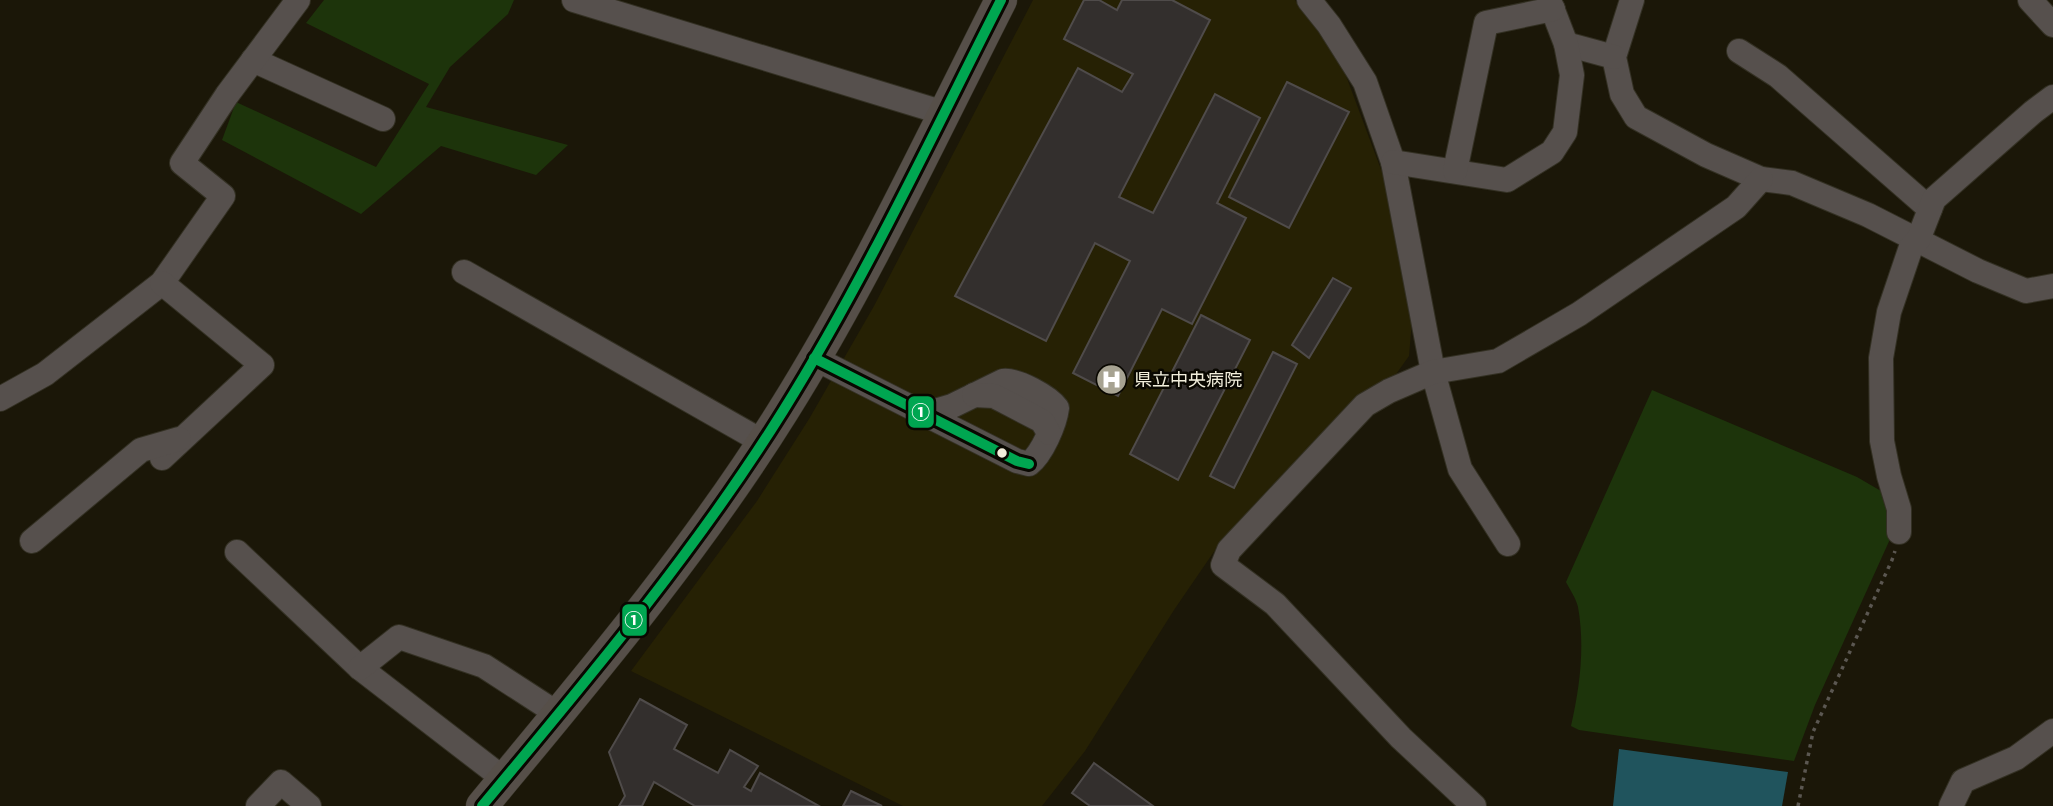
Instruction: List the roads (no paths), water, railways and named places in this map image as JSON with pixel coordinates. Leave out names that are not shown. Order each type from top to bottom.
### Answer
[{"type":"main road","points":[[482,806],[664,583],[764,442],[885,232],[1001,0]]},
{"type":"street","points":[[0,399],[45,374],[162,283],[223,196],[182,163],[227,95],[298,0]]},
{"type":"street","points":[[574,0],[944,113]]},
{"type":"street","points":[[1309,0],[1365,82],[1393,162],[1433,372],[1460,469],[1508,544]]},
{"type":"street","points":[[1632,0],[1614,57],[1622,94],[1636,117],[1706,155],[1761,180],[1792,183],[1868,215],[1978,271],[2026,291],[2053,286]]},
{"type":"street","points":[[2030,0],[2053,25]]},
{"type":"street","points":[[1393,162],[1507,180],[1552,152],[1564,132],[1572,75],[1566,44],[1551,4],[1486,23],[1455,171]]},
{"type":"street","points":[[1566,44],[1614,57]]},
{"type":"street","points":[[1739,51],[1778,76],[1930,209]]},
{"type":"street","points":[[253,60],[383,120]]},
{"type":"street","points":[[1899,532],[1899,509],[1882,442],[1881,358],[1889,312],[1911,247],[1918,240],[1934,199],[2053,97]]},
{"type":"street","points":[[1474,806],[1401,738],[1275,604],[1223,565],[1229,550],[1365,405],[1389,391],[1433,372],[1498,361],[1579,314],[1736,207],[1761,180]]},
{"type":"street","points":[[464,272],[764,442]]},
{"type":"street","points":[[162,283],[261,365],[162,457]]},
{"type":"street","points":[[814,358],[925,414],[1024,463],[1030,464],[1036,459],[1049,433],[1042,421],[994,396],[974,395],[952,406],[925,414]]},
{"type":"street","points":[[32,541],[141,450],[183,438]]},
{"type":"street","points":[[237,552],[360,668],[504,779]]},
{"type":"street","points":[[360,668],[399,637],[484,666],[558,714]]},
{"type":"street","points":[[1951,806],[1963,781],[2016,758],[2053,731]]},
{"type":"street","points":[[258,806],[281,782],[309,806]]},
{"type":"water","points":[[1619,749],[1788,772],[1782,806],[1613,806]]},
{"type":"place","name":"県立中央病院","points":[[1111,380]]}]
